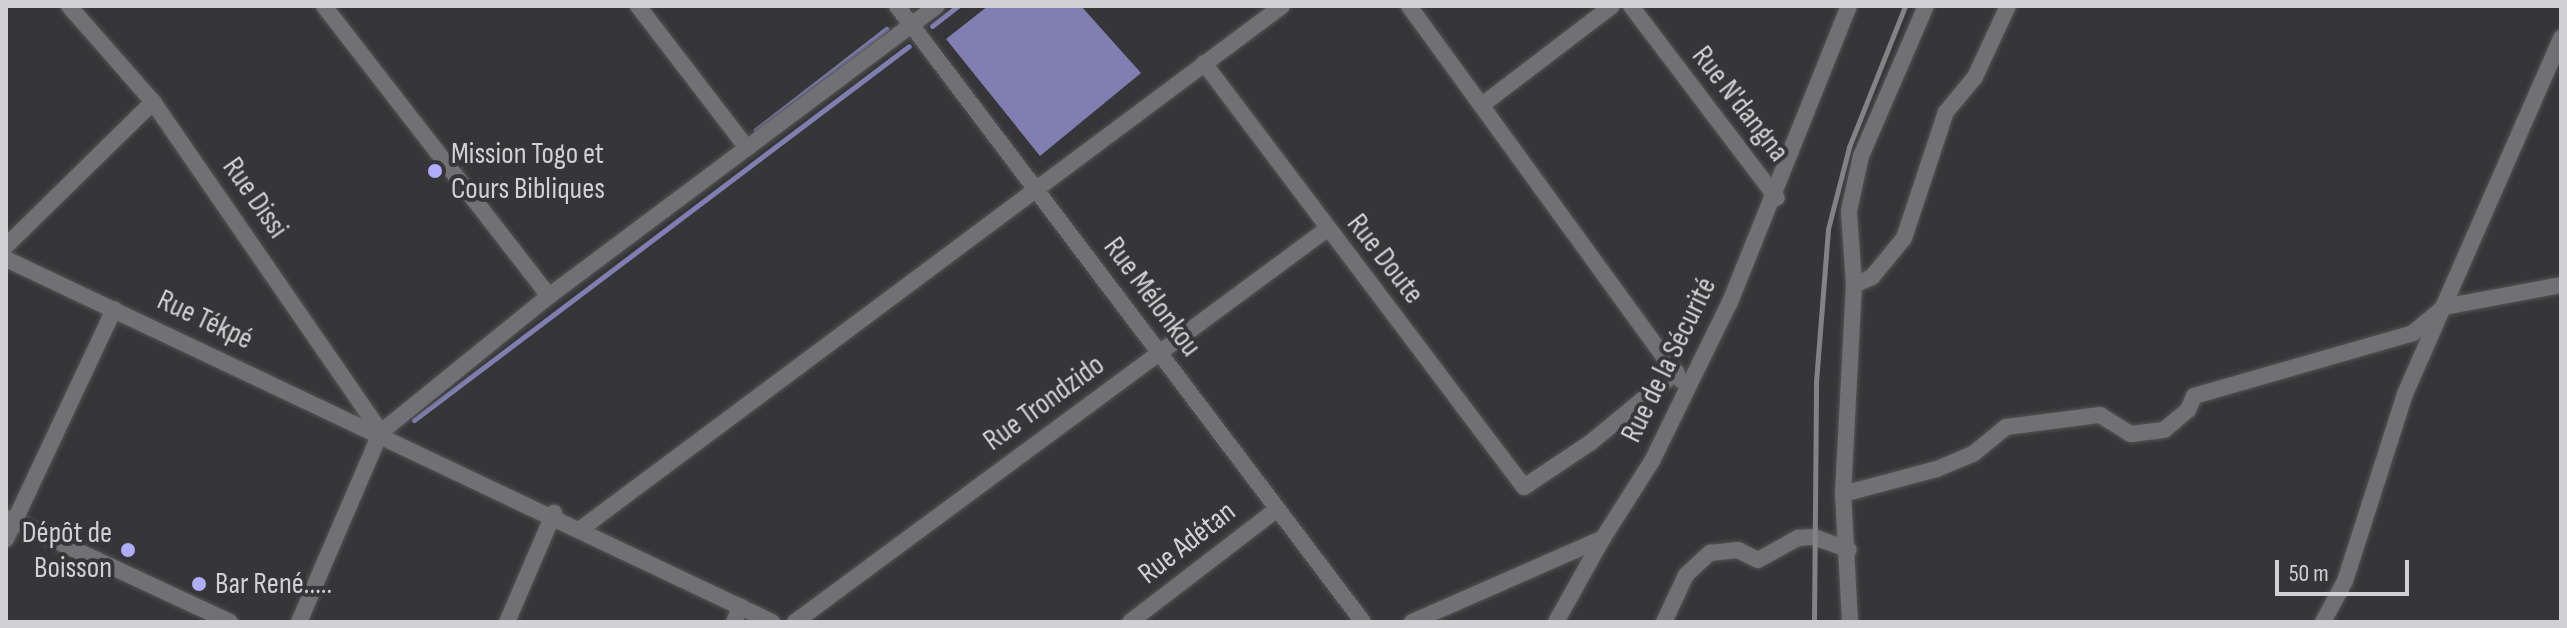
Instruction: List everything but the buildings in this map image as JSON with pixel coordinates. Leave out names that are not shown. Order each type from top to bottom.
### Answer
[{"type":"street","name":"Rue Dissi","points":[[69,6],[153,102],[381,432]]},
{"type":"street","points":[[324,6],[549,296]]},
{"type":"street","points":[[638,6],[747,148]]},
{"type":"street","name":"Rue Mélonkou","points":[[897,6],[1363,622]]},
{"type":"street","points":[[299,622],[381,432],[549,296],[937,6]]},
{"type":"street","points":[[582,528],[1282,6]]},
{"type":"street","points":[[1409,6],[1681,379]]},
{"type":"street","points":[[1482,105],[1612,6]]},
{"type":"street","name":"Rue N'dangna","points":[[1631,6],[1777,198]]},
{"type":"street","name":"Rue de la Sécurité","points":[[1556,622],[1603,538],[1652,461],[1681,379],[1777,198],[1849,6]]},
{"type":"street","points":[[1850,622],[1849,550],[1843,494],[1854,285],[1849,211],[1861,156],[1926,6]]},
{"type":"street","points":[[1854,285],[1872,277],[1904,238],[1946,112],[1975,77],[2008,6]]},
{"type":"street","points":[[2323,622],[2345,581],[2405,394],[2561,38]]},
{"type":"street","name":"Rue Doute","points":[[1204,63],[1524,487],[1681,379]]},
{"type":"street","points":[[6,246],[153,102]]},
{"type":"street","name":"Rue Trondzido","points":[[795,622],[1327,229]]},
{"type":"street","name":"Rue Tékpé","points":[[6,259],[554,513],[737,614],[772,622]]},
{"type":"street","points":[[1843,494],[1937,469],[1973,454],[2006,427],[2100,415],[2131,434],[2164,430],[2188,410],[2194,396],[2413,333],[2444,307],[2561,285]]},
{"type":"street","points":[[6,539],[10,520],[114,309]]},
{"type":"street","name":"Rue Adétan","points":[[1130,622],[1277,509]]},
{"type":"street","points":[[507,622],[554,513]]},
{"type":"street","points":[[10,520],[193,614],[230,622]]},
{"type":"street","points":[[1664,622],[1686,575],[1710,553],[1738,550],[1758,560],[1798,538],[1814,537],[1849,550]]},
{"type":"street","points":[[1412,622],[1603,538]]},
{"type":"water","points":[[988,6],[1081,6],[1141,73],[1040,156],[946,39]]},
{"type":"waterway","points":[[932,26],[958,6]]},
{"type":"waterway","points":[[756,130],[886,29]]},
{"type":"waterway","points":[[414,420],[909,46]]},
{"type":"railway","points":[[1814,622],[1816,382],[1828,229],[1849,147],[1905,6]]},
{"type":"place","name":"Mission Togo et Cours Bibliques","points":[[435,171]]},
{"type":"place","name":"Dépôt de Boisson","points":[[128,550]]},
{"type":"place","name":"Bar René.....","points":[[199,584]]}]
